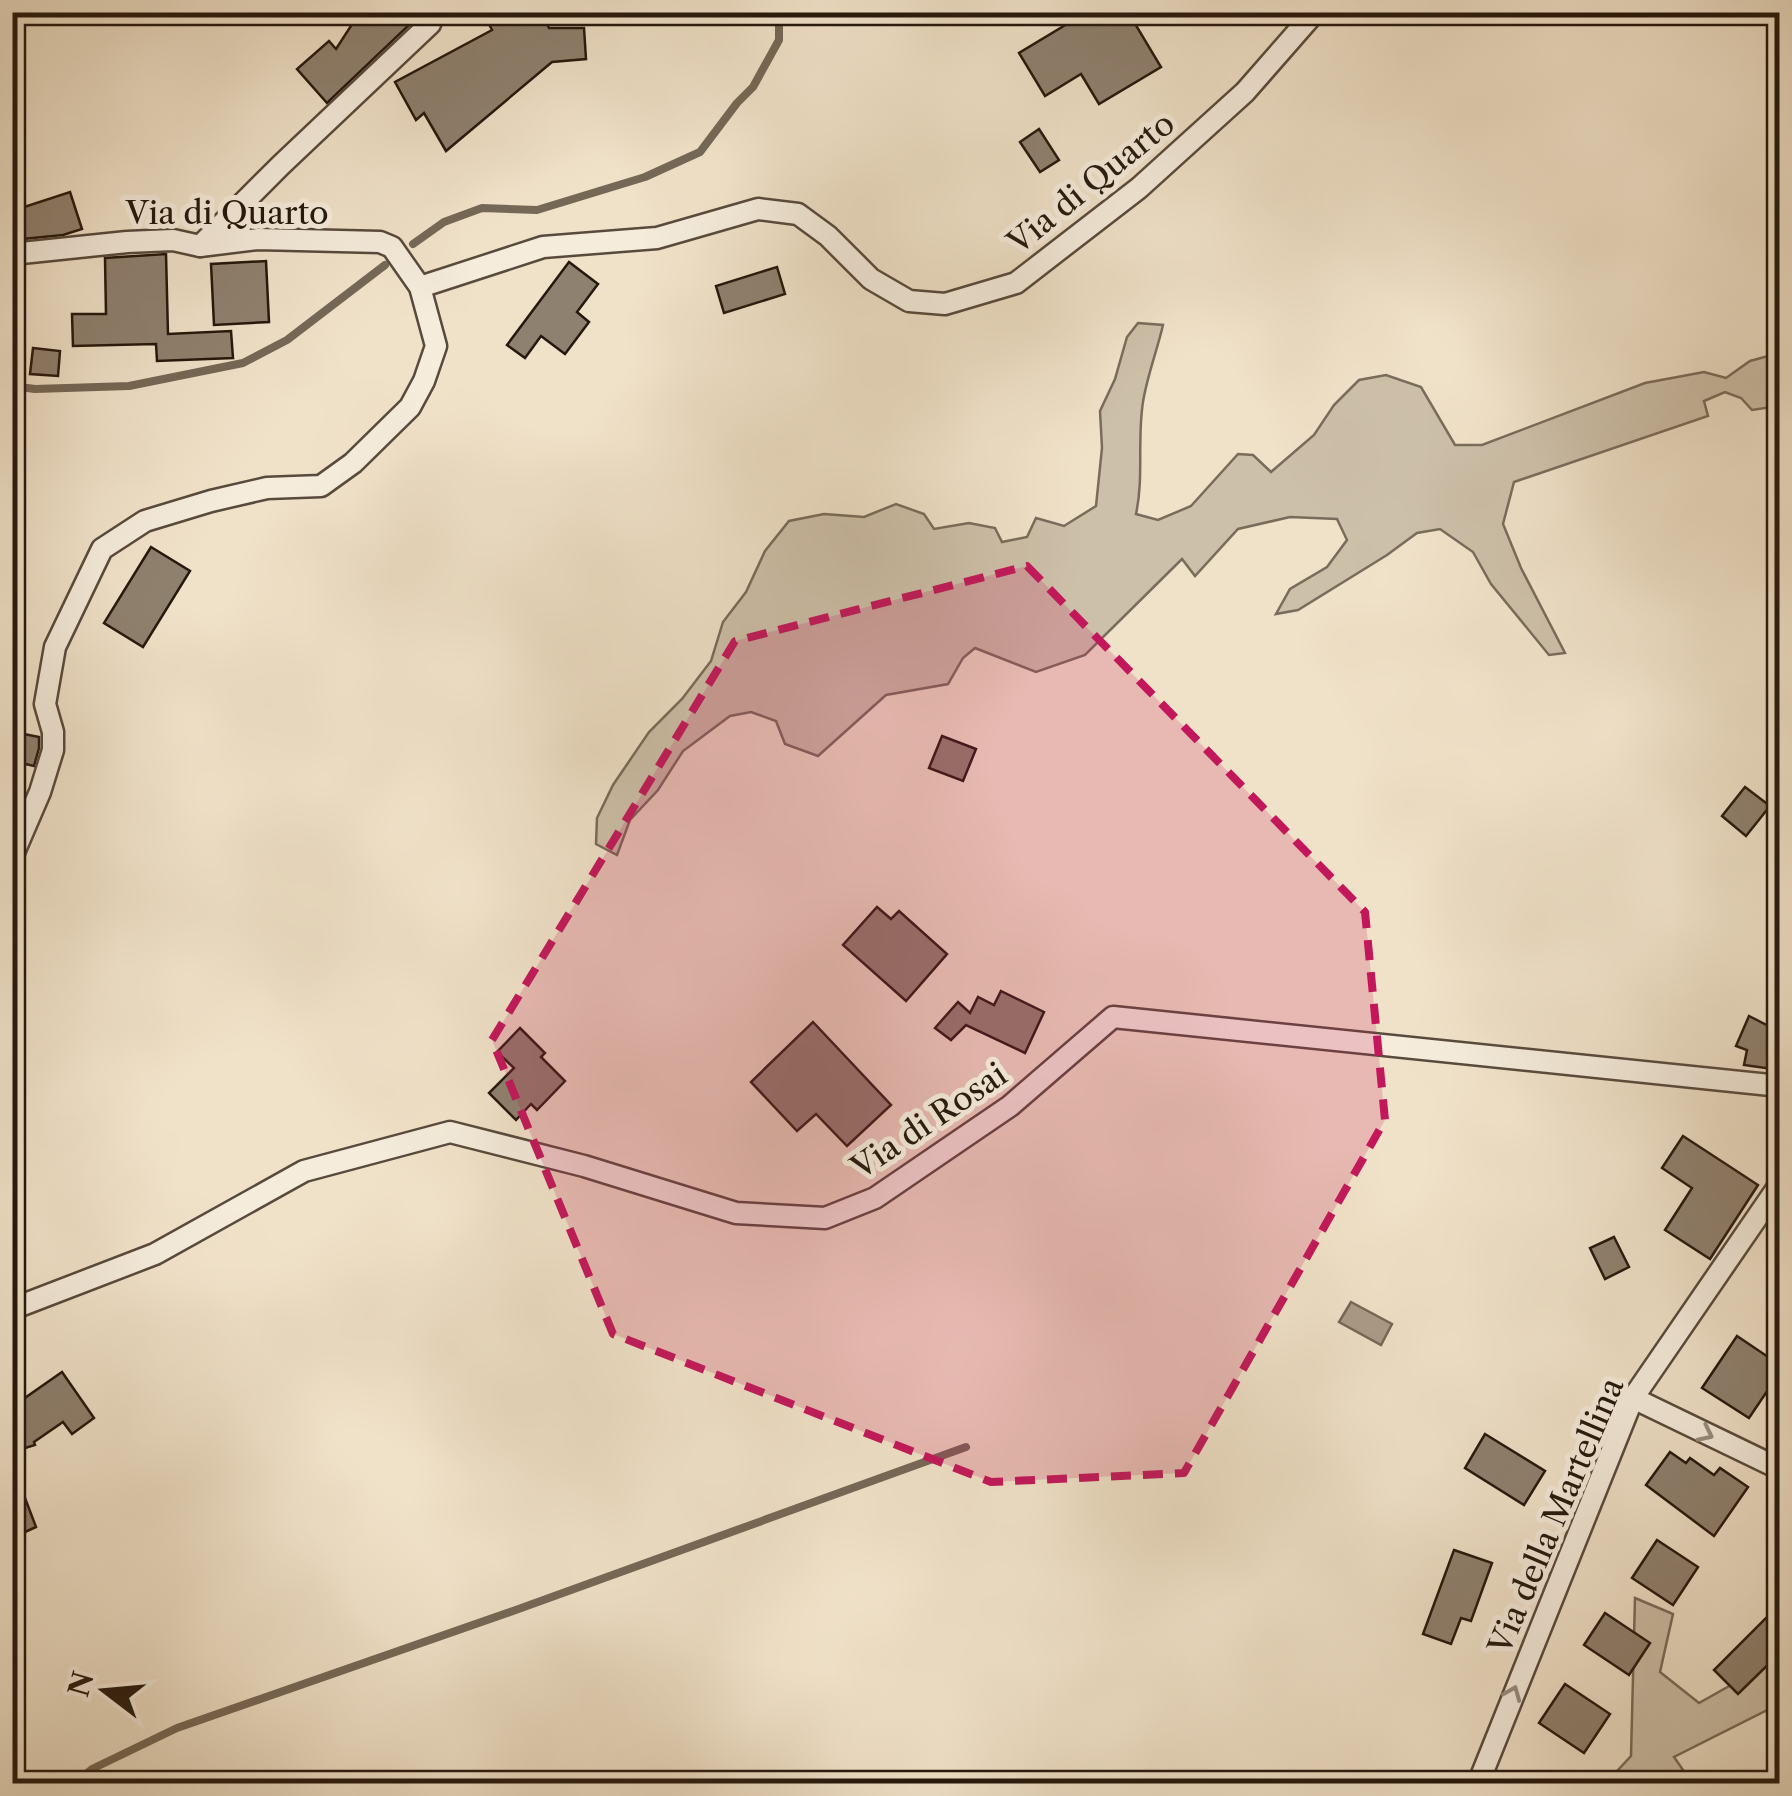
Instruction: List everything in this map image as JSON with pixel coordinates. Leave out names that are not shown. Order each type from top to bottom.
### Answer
[{"type":"street","points":[[200,246],[430,24],[434,12]]},
{"type":"street","name":"Via di Quarto","points":[[420,286],[542,247],[657,238],[758,209],[798,214],[828,236],[871,279],[909,301],[946,304],[1016,283],[1166,164],[1245,92],[1315,12]]},
{"type":"street","name":"Via di Quarto","points":[[12,254],[173,240],[200,246],[258,239],[380,242],[392,247],[420,286],[436,346],[410,407],[321,486],[267,488],[211,501],[145,521],[102,549],[55,648],[45,704],[54,732],[52,750],[40,792],[12,856]]},
{"type":"street","name":"Via di Rosai","points":[[12,1309],[155,1254],[304,1171],[450,1132],[584,1166],[736,1213],[825,1218],[875,1198],[1010,1106],[1113,1017],[1780,1086]]},
{"type":"street","name":"Via della Martellina","points":[[1478,1784],[1633,1398],[1780,1184]]},
{"type":"street","points":[[1633,1398],[1780,1469]]},
{"type":"highlighted area","points":[[1027,566],[1365,912],[1385,1120],[1184,1473],[991,1482],[613,1334],[492,1040],[735,641]]},
{"type":"shaded area","points":[[1138,323],[1163,325],[1143,402],[1136,514],[1158,520],[1191,506],[1238,454],[1253,455],[1271,472],[1314,435],[1334,405],[1359,380],[1386,375],[1421,387],[1455,445],[1482,445],[1645,383],[1704,372],[1726,378],[1750,361],[1779,353],[1779,406],[1752,410],[1741,398],[1725,392],[1704,401],[1708,416],[1514,482],[1503,524],[1565,653],[1549,655],[1491,584],[1473,552],[1440,529],[1417,533],[1298,610],[1276,614],[1290,589],[1327,567],[1347,540],[1337,519],[1290,517],[1238,529],[1195,576],[1182,559],[1085,655],[1036,672],[975,648],[963,658],[948,684],[886,695],[818,756],[785,744],[776,721],[751,712],[730,716],[683,751],[658,790],[630,820],[617,855],[596,844],[597,818],[613,785],[649,732],[682,699],[711,661],[723,622],[746,592],[765,551],[789,521],[824,514],[864,517],[896,504],[924,514],[934,529],[969,523],[995,528],[1002,542],[1027,537],[1036,518],[1064,526],[1096,506],[1102,448],[1100,411],[1115,379],[1127,337]]},
{"type":"shaded area","points":[[1351,1302],[1392,1324],[1381,1345],[1339,1322]]},
{"type":"shaded area","points":[[1635,1598],[1673,1614],[1660,1672],[1699,1703],[1779,1658],[1779,1704],[1674,1757],[1692,1783],[1605,1784],[1631,1756]]},
{"type":"building","points":[[360,12],[388,12],[408,26],[327,103],[297,69],[329,41],[336,49]]},
{"type":"building","points":[[483,12],[542,12],[549,28],[584,28],[586,59],[552,62],[446,151],[424,113],[416,120],[395,82],[492,30]]},
{"type":"building","points":[[1087,12],[1128,12],[1161,67],[1099,104],[1081,74],[1045,96],[1019,53]]},
{"type":"building","points":[[1039,129],[1059,160],[1040,172],[1020,142]]},
{"type":"building","points":[[70,192],[82,229],[12,240],[12,211]]},
{"type":"building","points":[[166,254],[168,334],[231,331],[233,358],[157,361],[156,344],[73,346],[72,314],[106,314],[105,258]]},
{"type":"building","points":[[266,261],[269,322],[214,325],[211,264]]},
{"type":"building","points":[[569,262],[598,284],[577,312],[589,322],[565,354],[541,336],[525,358],[507,345]]},
{"type":"building","points":[[777,267],[785,294],[724,313],[716,286]]},
{"type":"building","points":[[33,348],[60,351],[58,376],[30,374]]},
{"type":"building","points":[[151,547],[190,571],[143,647],[104,623]]},
{"type":"building","points":[[24,734],[39,737],[34,766],[17,762]]},
{"type":"building","points":[[942,736],[976,749],[963,781],[929,768]]},
{"type":"building","points":[[1745,787],[1770,806],[1746,836],[1722,816]]},
{"type":"building","points":[[877,907],[891,919],[899,911],[947,954],[906,1001],[843,945]]},
{"type":"building","points":[[1001,991],[1044,1012],[1025,1053],[966,1025],[951,1040],[935,1028],[958,1002],[970,1013],[978,997],[994,1005]]},
{"type":"building","points":[[1749,1016],[1780,1032],[1780,1070],[1744,1065],[1747,1050],[1736,1046]]},
{"type":"building","points":[[813,1022],[891,1105],[847,1146],[816,1114],[797,1131],[751,1082]]},
{"type":"building","points":[[520,1028],[565,1081],[537,1110],[531,1104],[516,1120],[489,1093],[514,1068],[497,1052]]},
{"type":"building","points":[[1683,1136],[1758,1185],[1710,1259],[1665,1230],[1692,1188],[1662,1168]]},
{"type":"building","points":[[1614,1237],[1629,1267],[1605,1279],[1590,1248]]},
{"type":"building","points":[[1737,1336],[1780,1365],[1780,1372],[1749,1418],[1702,1388]]},
{"type":"building","points":[[62,1372],[94,1418],[72,1434],[63,1422],[35,1445],[12,1452],[12,1407]]},
{"type":"building","points":[[1485,1434],[1545,1471],[1524,1505],[1465,1468]]},
{"type":"building","points":[[1670,1452],[1686,1463],[1690,1458],[1714,1475],[1720,1468],[1748,1487],[1714,1536],[1646,1485]]},
{"type":"building","points":[[12,1470],[36,1527],[12,1538]]},
{"type":"building","points":[[1657,1540],[1698,1567],[1673,1605],[1632,1578]]},
{"type":"building","points":[[1454,1550],[1492,1563],[1471,1621],[1461,1618],[1451,1644],[1423,1634]]},
{"type":"building","points":[[1780,1604],[1780,1653],[1738,1694],[1714,1670]]},
{"type":"building","points":[[1605,1613],[1650,1643],[1629,1675],[1584,1645]]},
{"type":"building","points":[[1565,1684],[1610,1714],[1584,1753],[1539,1723]]},
{"type":"waterway","points":[[413,244],[444,222],[482,208],[537,210],[645,177],[700,152],[753,87],[779,40],[779,12]]},
{"type":"waterway","points":[[12,386],[129,386],[243,363],[287,340],[385,265]]},
{"type":"waterway","points":[[74,1784],[92,1769],[177,1728],[966,1447]]}]
